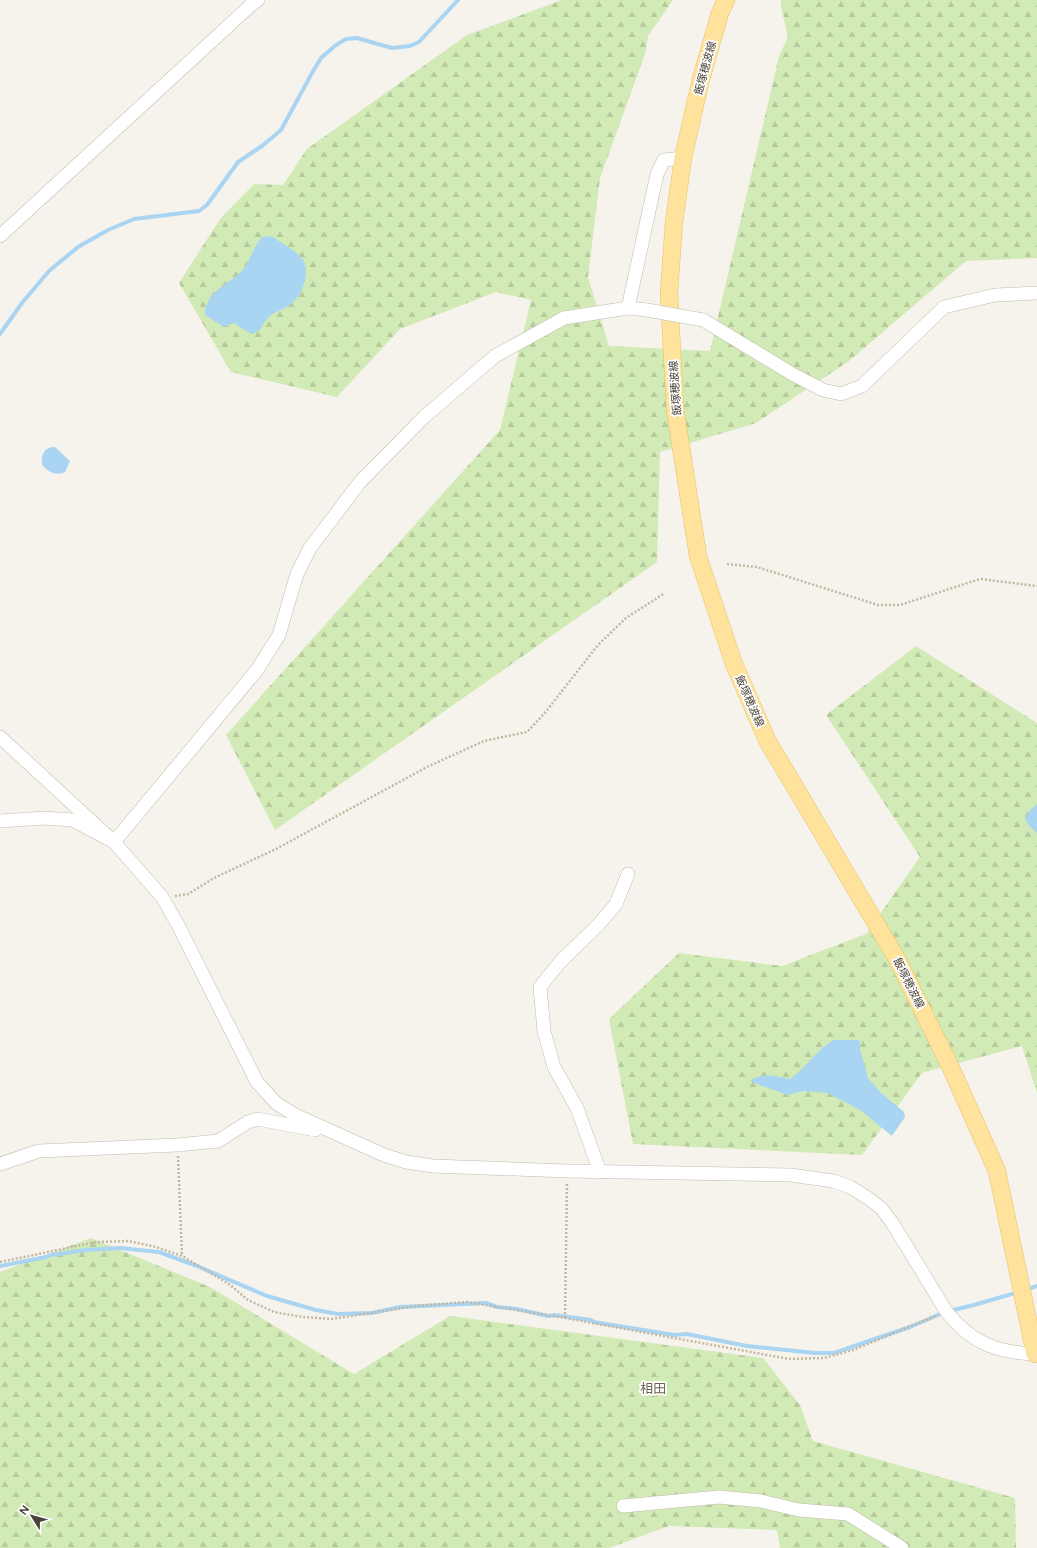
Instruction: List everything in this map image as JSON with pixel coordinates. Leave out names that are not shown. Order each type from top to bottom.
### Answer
[{"type":"main road","name":"飯塚穂波線","points":[[726,0],[720,13],[701,79],[683,158],[674,222],[669,293],[675,409],[698,556],[734,664],[767,740],[897,959],[951,1068],[997,1171],[1036,1354]]},
{"type":"street","points":[[0,236],[115,128],[258,0]]},
{"type":"street","points":[[628,308],[657,174],[664,160],[683,158]]},
{"type":"street","points":[[114,842],[257,670],[279,635],[297,574],[310,548],[360,482],[424,417],[495,356],[564,318],[628,308],[648,310],[703,320],[794,375],[822,390],[841,394],[862,386],[944,307],[995,295],[1037,293]]},
{"type":"street","points":[[0,737],[114,842],[162,897],[177,923],[257,1082],[276,1103],[295,1115],[384,1155],[406,1162],[433,1166],[600,1172],[791,1175],[833,1181],[850,1187],[882,1209],[893,1224],[946,1311],[956,1324],[970,1336],[993,1348],[1036,1354]]},
{"type":"street","points":[[0,821],[44,818],[73,820],[114,842]]},
{"type":"street","points":[[600,1172],[577,1108],[554,1067],[544,1031],[540,987],[560,962],[599,924],[616,904],[628,874]]},
{"type":"street","points":[[0,1164],[39,1151],[177,1146],[218,1141],[248,1122],[258,1119],[334,1133]]},
{"type":"street","points":[[623,1506],[719,1497],[761,1501],[799,1510],[848,1514],[902,1548]]},
{"type":"path","points":[[727,564],[757,568],[878,605],[900,605],[980,579],[1037,586]]},
{"type":"path","points":[[162,897],[188,894],[214,878],[276,849],[441,761],[484,742],[527,732],[544,714],[598,645],[626,618],[665,593]]},
{"type":"path","points":[[177,1146],[182,1256]]},
{"type":"path","points":[[565,1318],[567,1171]]},
{"type":"path","points":[[0,1262],[96,1242],[128,1241],[156,1247],[182,1256],[229,1284],[248,1300],[274,1312],[303,1317],[331,1318],[416,1306],[467,1302],[565,1318],[789,1359],[824,1358],[853,1350],[946,1311]]},
{"type":"green space","points":[[562,0],[673,0],[648,36],[645,54],[600,178],[588,277],[609,346],[710,351],[779,56],[788,37],[781,0],[1037,0],[1037,258],[966,261],[849,361],[756,423],[660,452],[657,562],[275,830],[226,735],[500,430],[531,300],[496,292],[400,329],[337,397],[231,372],[179,283],[220,219],[254,184],[283,185],[307,149],[467,35]]},
{"type":"green space","points":[[916,646],[1037,723],[1037,1093],[1022,1046],[922,1073],[862,1155],[633,1144],[609,1019],[679,953],[782,966],[866,934],[920,857],[826,715]]},
{"type":"green space","points":[[91,1238],[210,1287],[354,1374],[450,1316],[763,1358],[800,1405],[813,1441],[1015,1498],[1016,1548],[780,1548],[777,1530],[669,1526],[609,1548],[0,1548],[0,1272]]},
{"type":"water","points":[[271,236],[294,251],[304,262],[306,268],[305,282],[295,300],[289,306],[270,316],[258,331],[251,334],[234,323],[224,327],[205,315],[206,307],[213,295],[241,272],[262,237]]},
{"type":"water","points":[[55,447],[70,461],[65,472],[58,474],[52,473],[42,465],[44,452],[48,448]]},
{"type":"water","points":[[1037,804],[1037,833],[1030,827],[1025,819],[1029,811]]},
{"type":"water","points":[[834,1040],[858,1040],[860,1042],[860,1049],[868,1078],[881,1093],[904,1112],[905,1117],[892,1136],[860,1110],[828,1093],[804,1091],[787,1095],[752,1082],[751,1080],[760,1076],[775,1076],[790,1079],[828,1043]]},
{"type":"waterway","points":[[0,334],[22,303],[49,271],[78,247],[108,230],[134,219],[199,211],[207,205],[238,162],[262,146],[281,130],[321,58],[336,45],[346,39],[357,38],[392,48],[410,46],[419,42],[458,0]]},
{"type":"waterway","points":[[0,1266],[51,1255],[86,1250],[120,1248],[159,1252],[197,1266],[267,1296],[316,1310],[338,1314],[372,1313],[400,1307],[486,1303],[497,1307],[517,1309],[548,1316],[555,1315],[591,1320],[594,1322],[674,1335],[687,1334],[747,1346],[815,1353],[834,1353],[910,1327],[945,1312],[1019,1292]]},
{"type":"waterway","points":[[1025,1290],[1037,1286]]},
{"type":"district","name":"相田","points":[[653,1388]]}]
